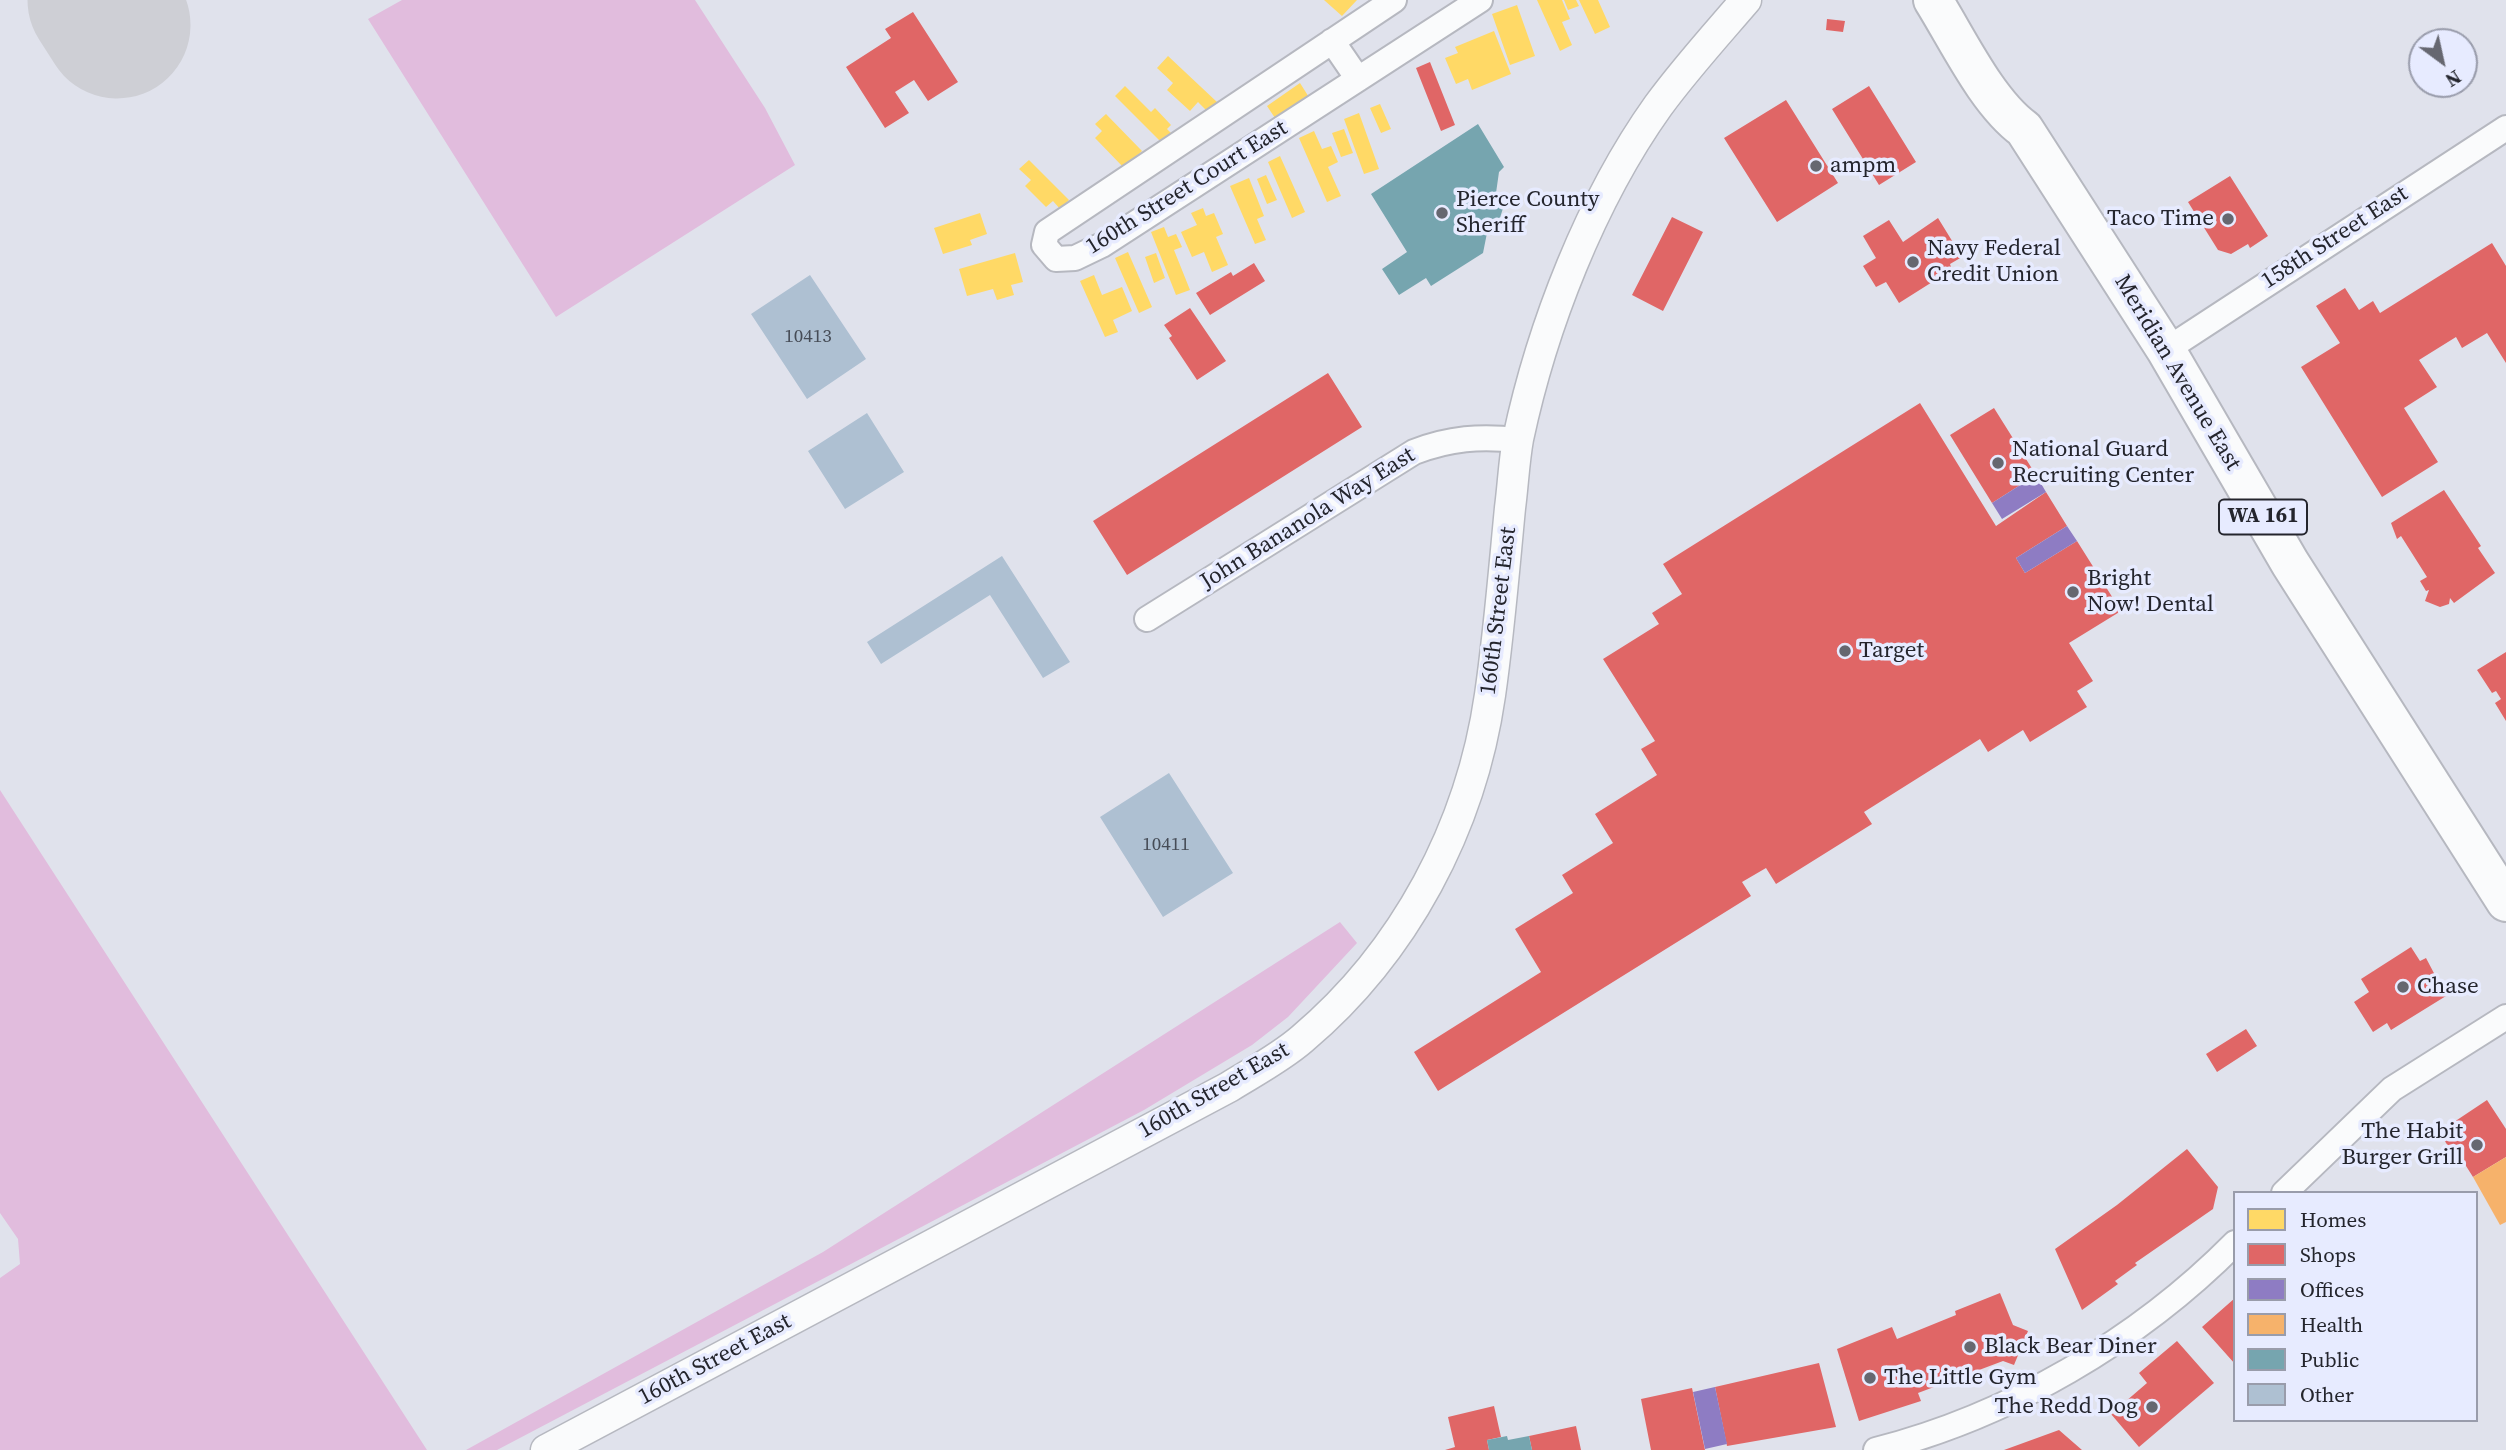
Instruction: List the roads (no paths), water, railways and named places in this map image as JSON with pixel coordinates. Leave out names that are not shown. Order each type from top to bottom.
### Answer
[{"type":"main road","name":"Meridian Avenue East","points":[[1934,0],[1993,95],[2011,120],[2024,129],[2166,350],[2290,563],[2506,902]]},
{"type":"main road","name":"Meridian Avenue East","points":[[1959,0],[2020,100],[2024,129]]},
{"type":"street","name":"160th Street Court East","points":[[1394,0],[1047,232],[1044,245],[1056,259],[1075,258],[1102,245],[1480,0]]},
{"type":"street","name":"160th Street East","points":[[546,1450],[1229,1087],[1300,1041],[1336,1008],[1371,968],[1413,910],[1442,860],[1464,804],[1479,753],[1490,695],[1518,440],[1563,291],[1582,240],[1609,185],[1658,106],[1746,0]]},
{"type":"street","points":[[1332,41],[1358,79]]},
{"type":"street","name":"158th Street East","points":[[2166,350],[2506,128]]},
{"type":"street","name":"John Bananola Way East","points":[[1147,619],[1413,452],[1457,438],[1483,436],[1518,440]]},
{"type":"street","points":[[2286,1191],[2392,1089],[2506,1017]]},
{"type":"street","points":[[1876,1450],[1950,1428],[2025,1393],[2099,1352],[2145,1322],[2233,1245]]},
{"type":"place","name":"ampm","points":[[1816,166]]},
{"type":"place","name":"Pierce County Sheriff","points":[[1442,213]]},
{"type":"place","name":"Taco Time","points":[[2228,219]]},
{"type":"place","name":"Navy Federal Credit Union","points":[[1913,262]]},
{"type":"place","name":"National Guard Recruiting Center","points":[[1998,463]]},
{"type":"place","name":"Bright Now! Dental","points":[[2073,592]]},
{"type":"place","name":"Target","points":[[1845,651]]},
{"type":"place","name":"Chase","points":[[2403,987]]},
{"type":"place","name":"The Habit Burger Grill","points":[[2477,1145]]},
{"type":"place","name":"Black Bear Diner","points":[[1970,1347]]},
{"type":"place","name":"The Little Gym","points":[[1870,1378]]},
{"type":"place","name":"The Redd Dog","points":[[2152,1407]]}]
